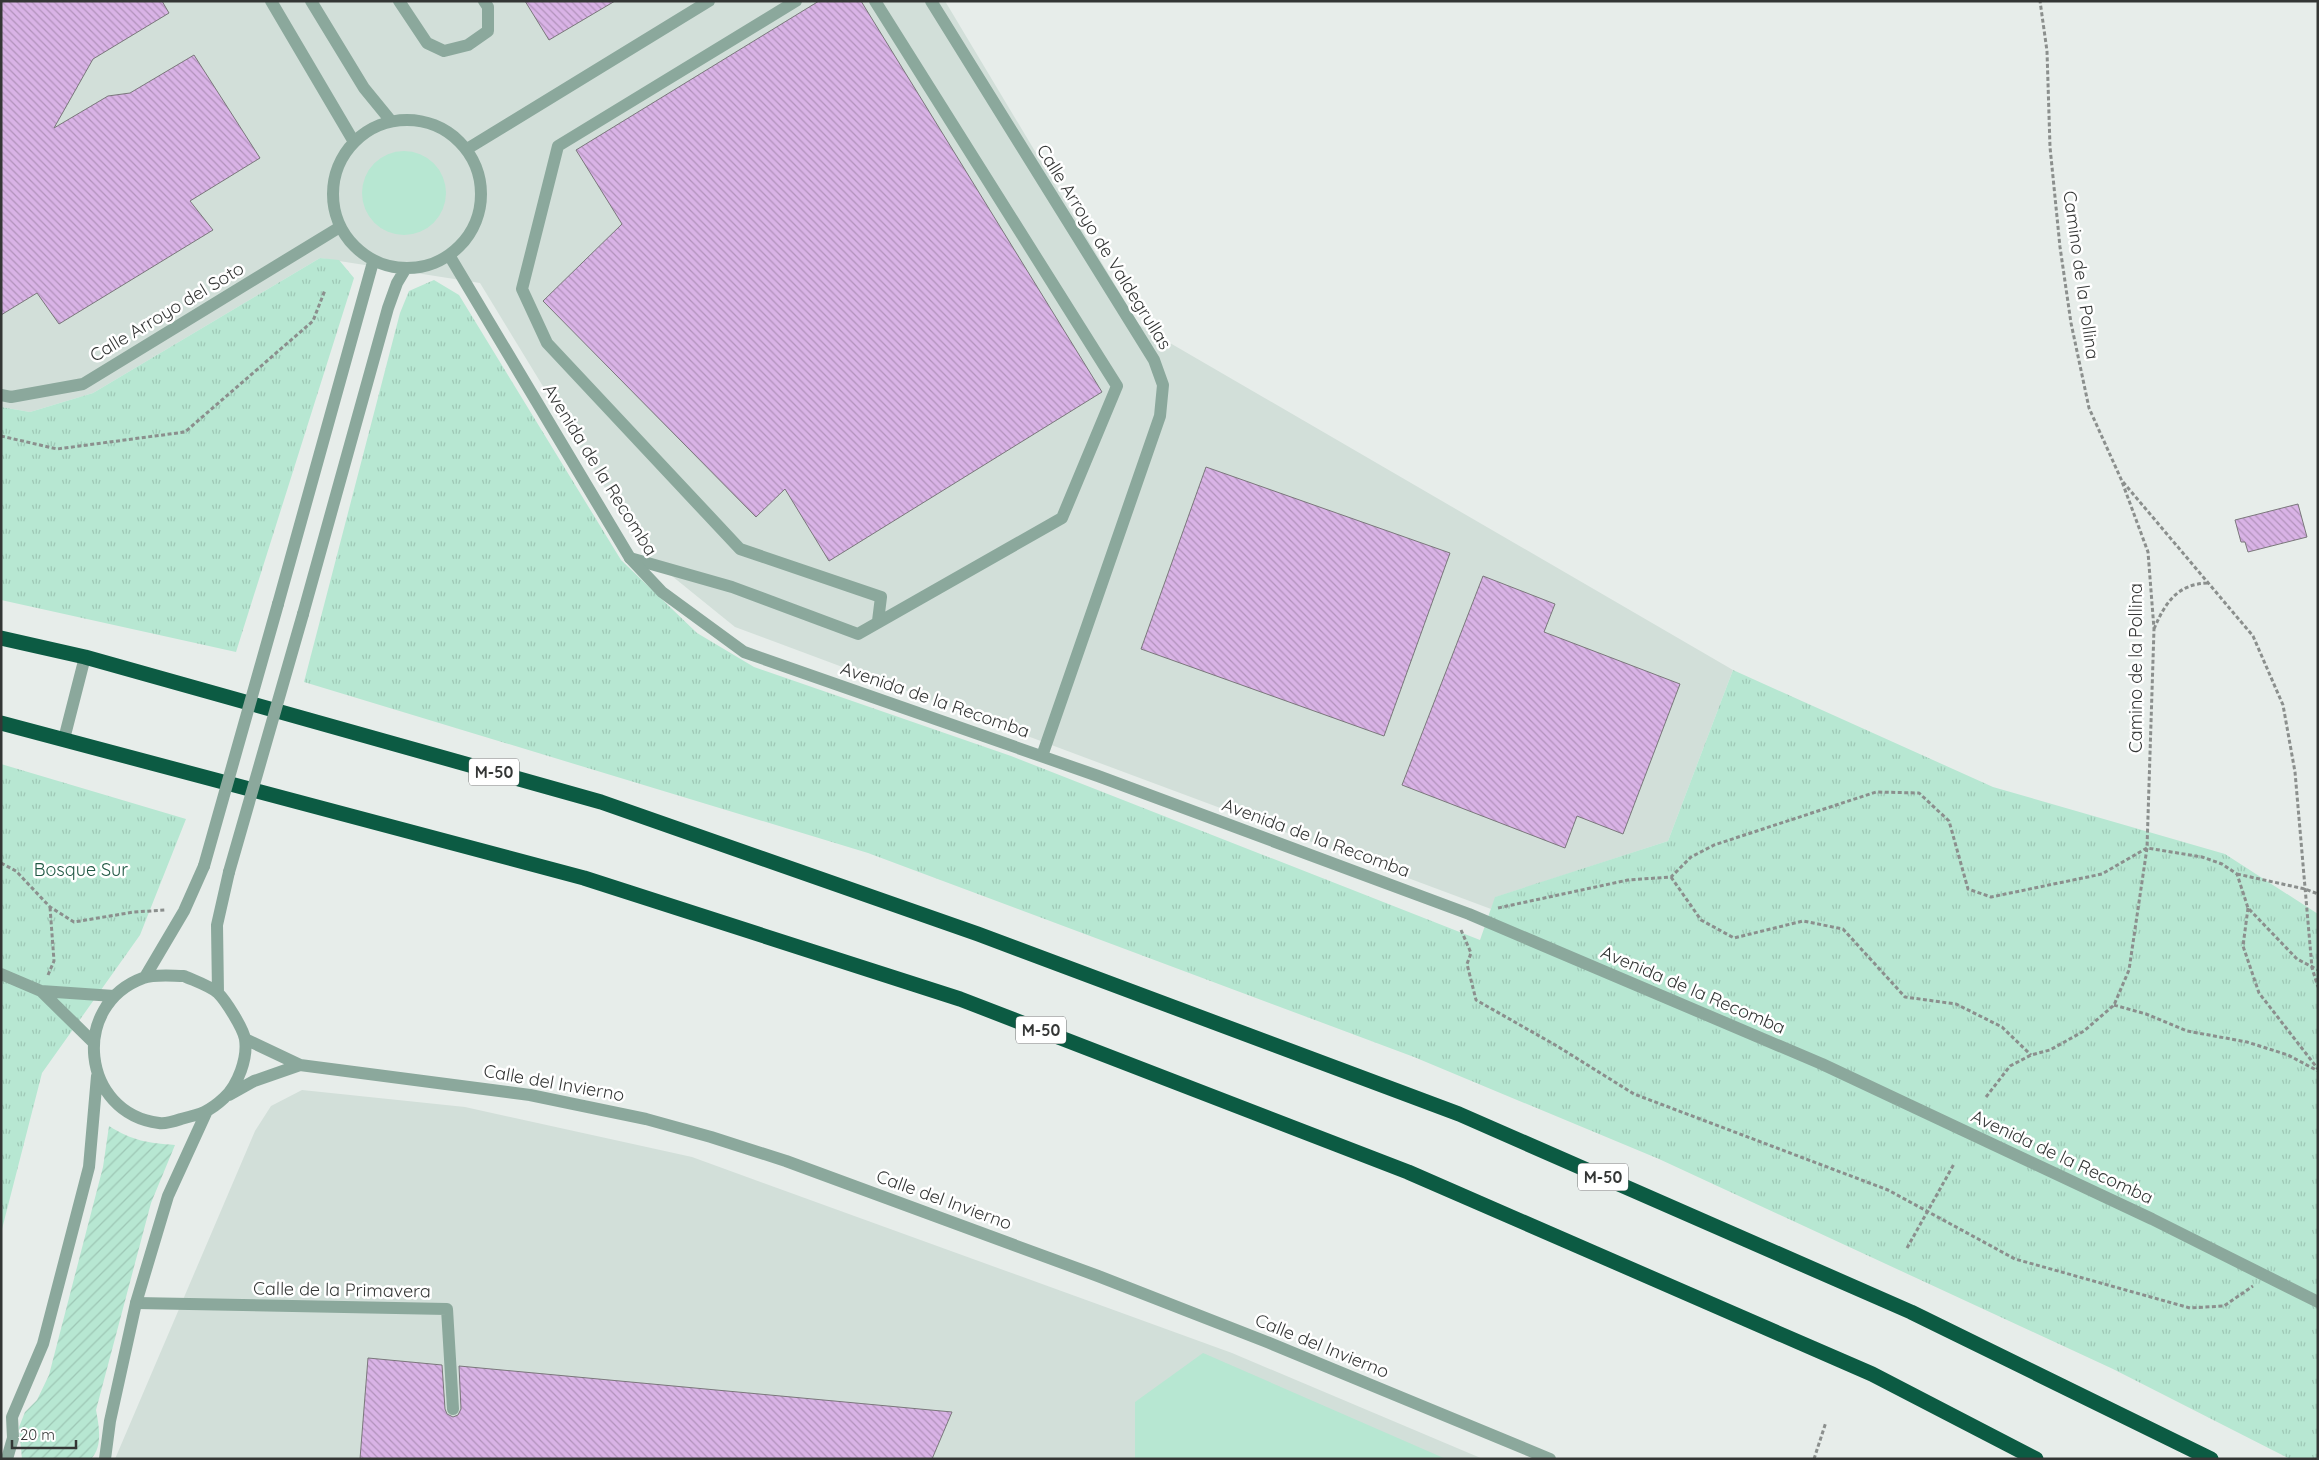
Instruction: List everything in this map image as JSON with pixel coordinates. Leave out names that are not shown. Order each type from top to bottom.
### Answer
[{"type":"highway","name":"M-50","points":[[1,638],[85,657],[602,802],[978,934],[1432,1104],[1911,1312],[2211,1459]]},
{"type":"highway","name":"M-50","points":[[1,723],[584,878],[960,999],[1408,1172],[1872,1374],[2036,1459]]},
{"type":"street","points":[[271,1],[354,142]]},
{"type":"street","points":[[311,1],[364,88],[390,121]]},
{"type":"street","points":[[399,1],[427,42],[444,51],[468,45],[488,31],[488,8],[484,1]]},
{"type":"street","points":[[467,149],[709,1]]},
{"type":"street","points":[[796,1],[558,146],[522,289],[547,343],[740,549],[881,597],[878,621]]},
{"type":"street","points":[[630,558],[732,587],[858,634],[1062,518],[1117,386],[875,1]]},
{"type":"street","name":"Calle Arroyo de Valdegrullas","points":[[931,1],[1154,360],[1163,385],[1160,416],[1042,756]]},
{"type":"street","points":[[410,120],[429,122],[449,134],[467,149],[476,166],[481,186],[480,208],[469,232],[449,255],[437,262],[406,268],[373,262],[352,244],[340,227],[333,206],[333,184],[340,162],[354,142],[367,131],[390,121],[410,120]]},
{"type":"street","name":"Calle Arroyo del Soto","points":[[1,395],[12,397],[83,384],[340,227]]},
{"type":"street","name":"Avenida de la Recomba","points":[[449,255],[630,558],[662,592],[744,652],[1042,756],[1468,914],[1822,1064],[2152,1219],[2318,1302]]},
{"type":"street","points":[[145,977],[184,911],[204,866],[373,262]]},
{"type":"street","points":[[218,993],[218,925],[229,872],[388,308],[396,283],[406,268]]},
{"type":"street","points":[[64,739],[85,657]]},
{"type":"street","points":[[1,974],[40,991],[114,996]]},
{"type":"street","points":[[7,1459],[12,1438],[12,1416],[44,1344],[89,1167],[97,1076],[94,1043],[100,1016],[114,996],[126,986],[145,977],[184,976],[218,993],[237,1021],[245,1039],[241,1075],[226,1096]]},
{"type":"street","points":[[40,991],[94,1043]]},
{"type":"street","points":[[245,1039],[300,1065]]},
{"type":"street","points":[[105,1459],[110,1421],[136,1303],[168,1196],[206,1113],[226,1096],[254,1081],[300,1065]]},
{"type":"street","name":"Calle del Invierno","points":[[300,1065],[444,1082],[540,1096],[646,1119],[711,1137],[786,1161],[1098,1276],[1267,1342],[1550,1459]]},
{"type":"street","points":[[97,1076],[113,1101],[136,1117],[161,1124],[206,1113]]},
{"type":"street","name":"Calle de la Primavera","points":[[136,1303],[448,1309],[453,1409]]},
{"type":"path","name":"Camino de la Pollina","points":[[1986,1096],[2010,1066],[2031,1055],[2050,1050],[2084,1031],[2114,1005],[2129,970],[2147,848],[2154,629],[2148,552],[2121,479],[2089,408],[2071,323],[2060,247],[2050,147],[2047,51],[2040,1]]},
{"type":"path","points":[[1,436],[57,449],[185,432],[313,321],[325,290]]},
{"type":"path","points":[[2121,479],[2253,636],[2283,705],[2295,772],[2312,968],[2318,987]]},
{"type":"path","points":[[2154,629],[2163,607],[2175,595],[2198,584],[2208,583]]},
{"type":"path","points":[[1494,909],[1628,880],[1671,877],[1691,858],[1714,846],[1876,792],[1919,793],[1949,821],[1968,889],[1991,897],[2102,874],[2147,848],[2202,857],[2222,864],[2237,874],[2305,889],[2318,894]]},
{"type":"path","points":[[1,863],[16,871],[50,907],[74,922],[134,912],[169,909]]},
{"type":"path","points":[[2237,874],[2248,908],[2243,946],[2259,993],[2318,1070]]},
{"type":"path","points":[[1671,877],[1701,920],[1734,938],[1803,921],[1843,929],[1906,997],[1956,1004],[2002,1027],[2031,1055]]},
{"type":"path","points":[[40,991],[54,960],[50,907]]},
{"type":"path","points":[[2248,908],[2297,958],[2318,970]]},
{"type":"path","points":[[1461,930],[1471,954],[1467,964],[1476,1000],[1557,1046],[1634,1094],[1888,1190],[1928,1210],[2015,1259],[2190,1308],[2224,1306],[2245,1293],[2266,1275]]},
{"type":"path","points":[[2114,1005],[2146,1014],[2187,1031],[2247,1042],[2288,1055],[2318,1070]]},
{"type":"path","points":[[1907,1248],[1954,1164]]},
{"type":"path","points":[[1814,1459],[1826,1422]]},
{"type":"shaded area","points":[[1,1],[945,1],[1139,325],[1733,670],[1668,841],[1496,897],[1491,909],[735,627],[646,555],[480,283],[320,258],[93,393],[30,412],[1,407]]},
{"type":"shaded area","points":[[302,1090],[465,1107],[692,1157],[1232,1353],[1483,1459],[115,1459],[255,1131],[271,1106]]},
{"type":"green space","points":[[404,151],[420,154],[434,163],[443,177],[446,193],[443,209],[434,223],[420,232],[404,235],[388,232],[374,223],[365,209],[362,193],[365,177],[374,163],[388,154]]},
{"type":"green space","points":[[320,258],[339,260],[354,278],[236,652],[1,600],[1,407],[30,412],[93,393]]},
{"type":"green space","points":[[434,280],[459,295],[621,560],[697,633],[754,667],[1011,756],[1480,940],[1495,897],[1668,841],[1733,670],[1993,787],[2225,854],[2318,914],[2318,1459],[2290,1459],[2113,1369],[1659,1159],[1414,1057],[868,853],[304,682],[400,313],[409,291]]},
{"type":"green space","name":"Bosque Sur","points":[[1,764],[186,819],[140,935],[42,1073],[1,1233]]},
{"type":"green space","points":[[109,1126],[141,1140],[175,1145],[151,1203],[96,1410],[99,1442],[91,1459],[22,1459],[19,1427],[25,1412],[37,1400],[49,1375],[103,1167]]},
{"type":"green space","points":[[1203,1353],[1446,1459],[1135,1459],[1135,1402]]},
{"type":"building","points":[[1,1],[162,1],[169,13],[93,59],[54,128],[108,96],[130,93],[194,55],[260,158],[190,201],[213,230],[59,324],[37,293],[1,315]]},
{"type":"building","points":[[525,1],[615,1],[549,40]]},
{"type":"building","points":[[819,1],[861,1],[1102,392],[829,561],[785,489],[756,517],[543,301],[622,224],[576,150]]},
{"type":"building","points":[[1206,467],[1450,553],[1384,736],[1141,649]]},
{"type":"building","points":[[2298,504],[2307,537],[2248,552],[2245,542],[2241,542],[2235,520]]},
{"type":"building","points":[[1483,576],[1555,604],[1544,632],[1680,684],[1623,834],[1577,816],[1565,848],[1402,785]]},
{"type":"building","points":[[368,1358],[442,1365],[445,1409],[447,1414],[453,1417],[458,1415],[461,1409],[459,1366],[952,1412],[932,1459],[360,1459]]}]
